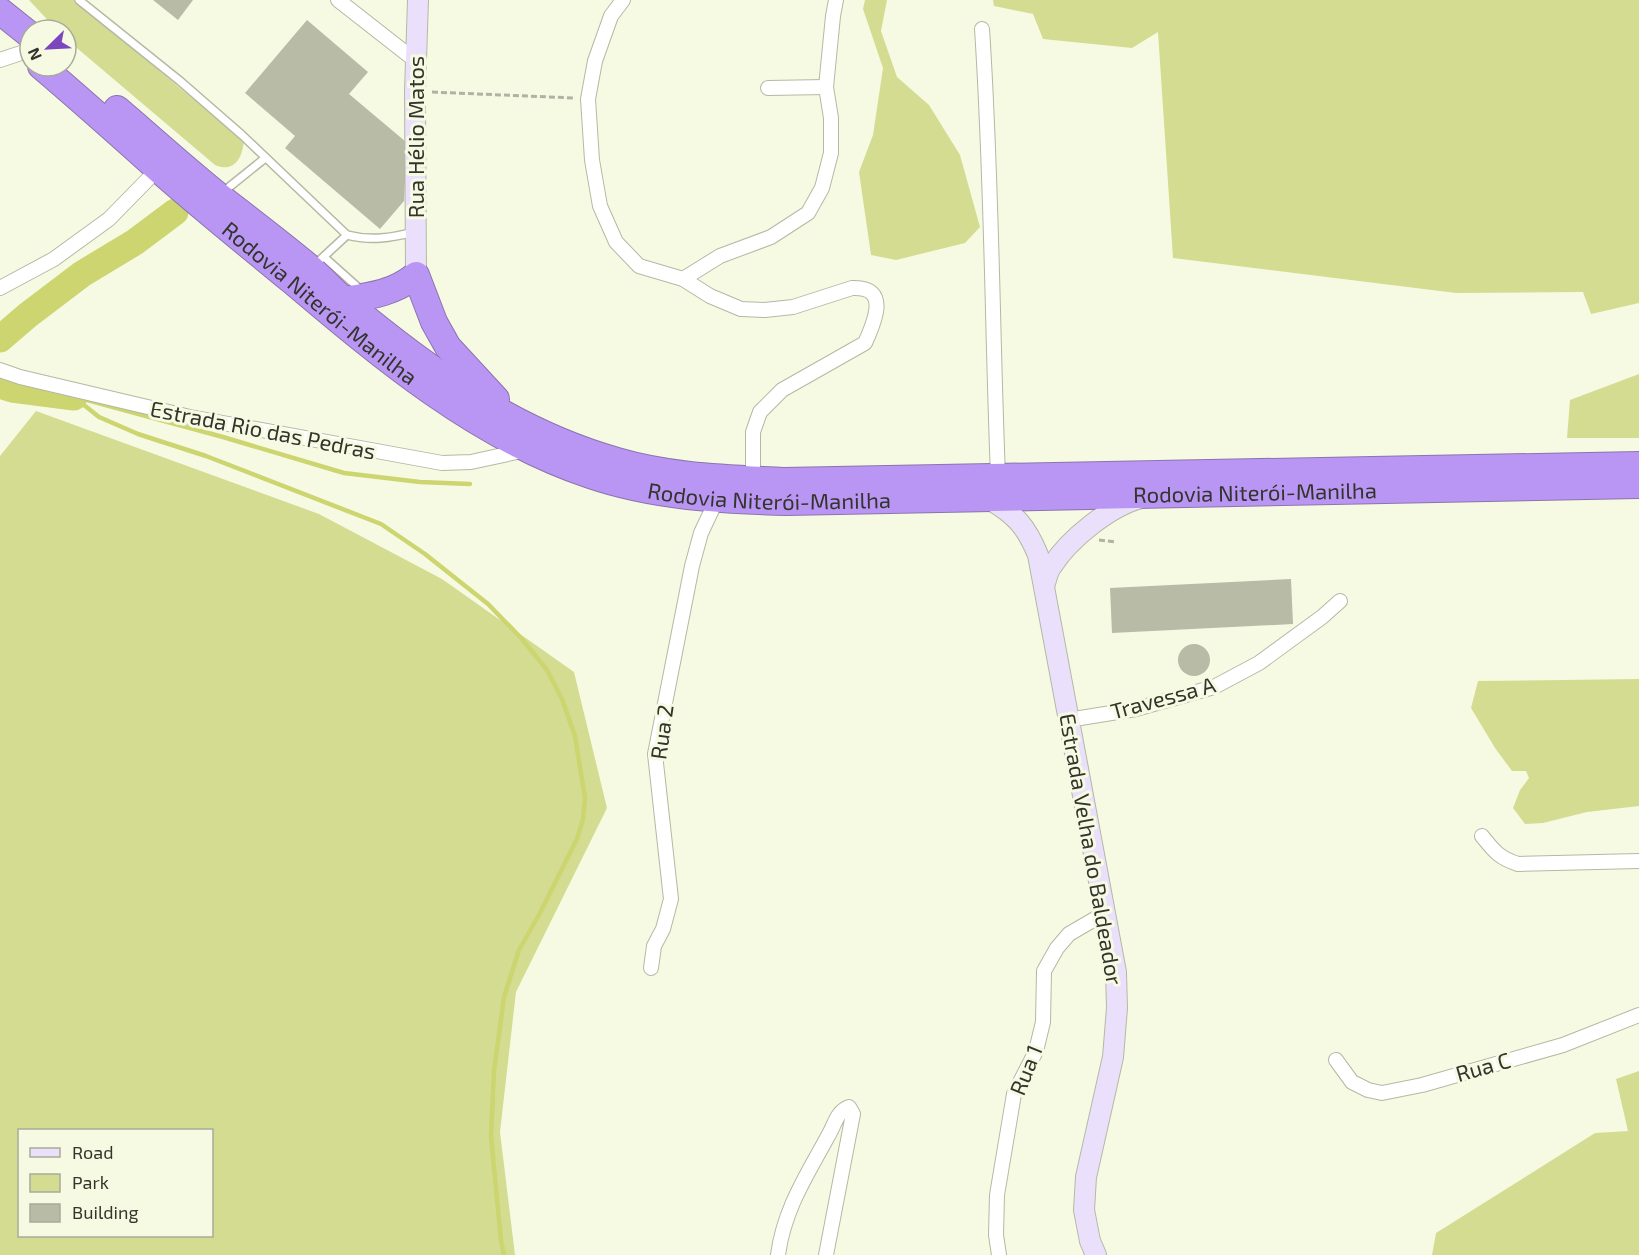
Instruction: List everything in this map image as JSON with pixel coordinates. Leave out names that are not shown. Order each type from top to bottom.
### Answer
[{"type":"highway","name":"Rodovia Niterói-Manilha","points":[[0,11],[18,42]]},
{"type":"highway","name":"Rodovia Niterói-Manilha","points":[[0,33],[18,48]]},
{"type":"highway","name":"Rodovia Niterói-Manilha","points":[[78,75],[219,196],[317,263],[344,300],[436,372],[470,395],[524,424],[565,444],[617,462],[663,472],[753,480],[830,480],[1154,494],[1639,485]]},
{"type":"highway","name":"Rodovia Niterói-Manilha","points":[[53,78],[366,342],[450,405],[528,450],[591,476],[627,486],[676,495],[787,502],[993,488],[1639,465]]},
{"type":"highway","points":[[344,300],[369,297],[394,290],[416,275],[434,322],[448,347],[487,390],[524,424]]},
{"type":"main road","name":"Rua Hélio Matos","points":[[416,275],[415,91],[418,0]]},
{"type":"main road","name":"Estrada Velha do Baldeador","points":[[993,488],[1031,538],[1038,555],[1116,972],[1117,1008],[1113,1057],[1086,1177],[1084,1210],[1090,1241],[1096,1255]]},
{"type":"main road","points":[[1045,583],[1050,568],[1061,554],[1094,524],[1131,501],[1154,494]]},
{"type":"street","points":[[338,0],[416,61]]},
{"type":"street","points":[[623,0],[610,16],[599,50],[588,99],[592,160],[600,206],[616,242],[639,266],[682,279],[710,296],[741,309],[765,310],[793,307],[852,288],[870,291],[876,298],[878,308],[865,343],[782,390],[760,412],[753,432],[753,480]]},
{"type":"street","points":[[682,279],[720,256],[771,237],[807,213],[822,188],[831,153],[831,118],[826,87],[836,0]]},
{"type":"street","points":[[982,29],[988,124],[993,488]]},
{"type":"street","points":[[768,88],[826,87]]},
{"type":"street","points":[[0,288],[54,259],[109,219],[158,169]]},
{"type":"street","name":"Estrada Rio das Pedras","points":[[0,369],[20,377],[190,417],[442,463],[471,462],[528,450]]},
{"type":"street","name":"Rua 2","points":[[651,968],[654,946],[663,929],[670,899],[656,754],[692,566],[701,533],[717,499]]},
{"type":"street","name":"Travessa A","points":[[1068,720],[1136,709],[1214,687],[1259,663],[1304,631],[1340,601]]},
{"type":"street","points":[[1482,836],[1503,859],[1518,864],[1639,861]]},
{"type":"street","name":"Rua 1","points":[[999,1255],[996,1235],[997,1195],[1014,1094],[1036,1051],[1042,1022],[1044,970],[1057,948],[1069,934],[1105,912]]},
{"type":"street","name":"Rua C","points":[[1336,1060],[1352,1082],[1368,1090],[1382,1093],[1422,1085],[1563,1045],[1639,1015]]},
{"type":"street","points":[[778,1255],[793,1198],[830,1134],[836,1119],[843,1110],[849,1107],[854,1114],[826,1255]]},
{"type":"lane","points":[[79,0],[180,81],[242,135],[264,159],[347,235],[361,239],[380,239],[416,231]]},
{"type":"lane","points":[[219,196],[264,159]]},
{"type":"lane","points":[[347,235],[317,263],[369,297]]},
{"type":"path","points":[[415,91],[588,99]]},
{"type":"green space","points":[[29,0],[74,0],[244,141],[239,159],[232,166],[215,165],[78,49],[78,18],[46,18]]},
{"type":"green space","points":[[865,0],[887,0],[881,31],[897,77],[929,105],[960,155],[980,227],[965,243],[896,260],[871,255],[859,172],[873,135],[883,68],[863,9]]},
{"type":"green space","points":[[993,0],[1639,0],[1639,303],[1591,314],[1583,292],[1456,293],[1173,258],[1158,32],[1132,48],[1043,39],[1033,14],[994,6]]},
{"type":"green space","points":[[1639,374],[1639,438],[1567,438],[1570,400]]},
{"type":"green space","points":[[36,411],[319,514],[442,579],[574,672],[607,808],[516,992],[500,1132],[515,1255],[0,1255],[0,456]]},
{"type":"green space","points":[[1639,679],[1639,806],[1587,812],[1543,823],[1525,824],[1513,808],[1520,790],[1529,778],[1526,771],[1512,771],[1471,708],[1478,681]]},
{"type":"green space","points":[[1639,1071],[1639,1255],[1432,1255],[1436,1233],[1595,1133],[1628,1131],[1616,1079]]},
{"type":"building","points":[[153,0],[193,0],[178,20]]},
{"type":"building","points":[[307,20],[368,72],[349,94],[412,147],[413,187],[405,180],[404,201],[380,229],[285,148],[295,136],[245,93]]},
{"type":"building","points":[[1291,579],[1293,624],[1112,633],[1110,588]]},
{"type":"building","points":[[1194,644],[1206,648],[1210,660],[1206,672],[1194,676],[1182,672],[1178,660],[1182,648]]},
{"type":"waterway","points":[[0,339],[82,274],[135,242],[175,212]]},
{"type":"waterway","points":[[0,385],[12,389],[74,397]]},
{"type":"waterway","points":[[74,397],[99,417],[138,434],[206,456],[381,524],[425,554],[488,604],[522,639],[547,670],[562,699],[575,736],[585,798],[583,819],[577,839],[519,950],[504,997],[494,1071],[491,1136],[504,1255]]},
{"type":"waterway","points":[[76,397],[344,473],[420,482],[470,484]]}]
